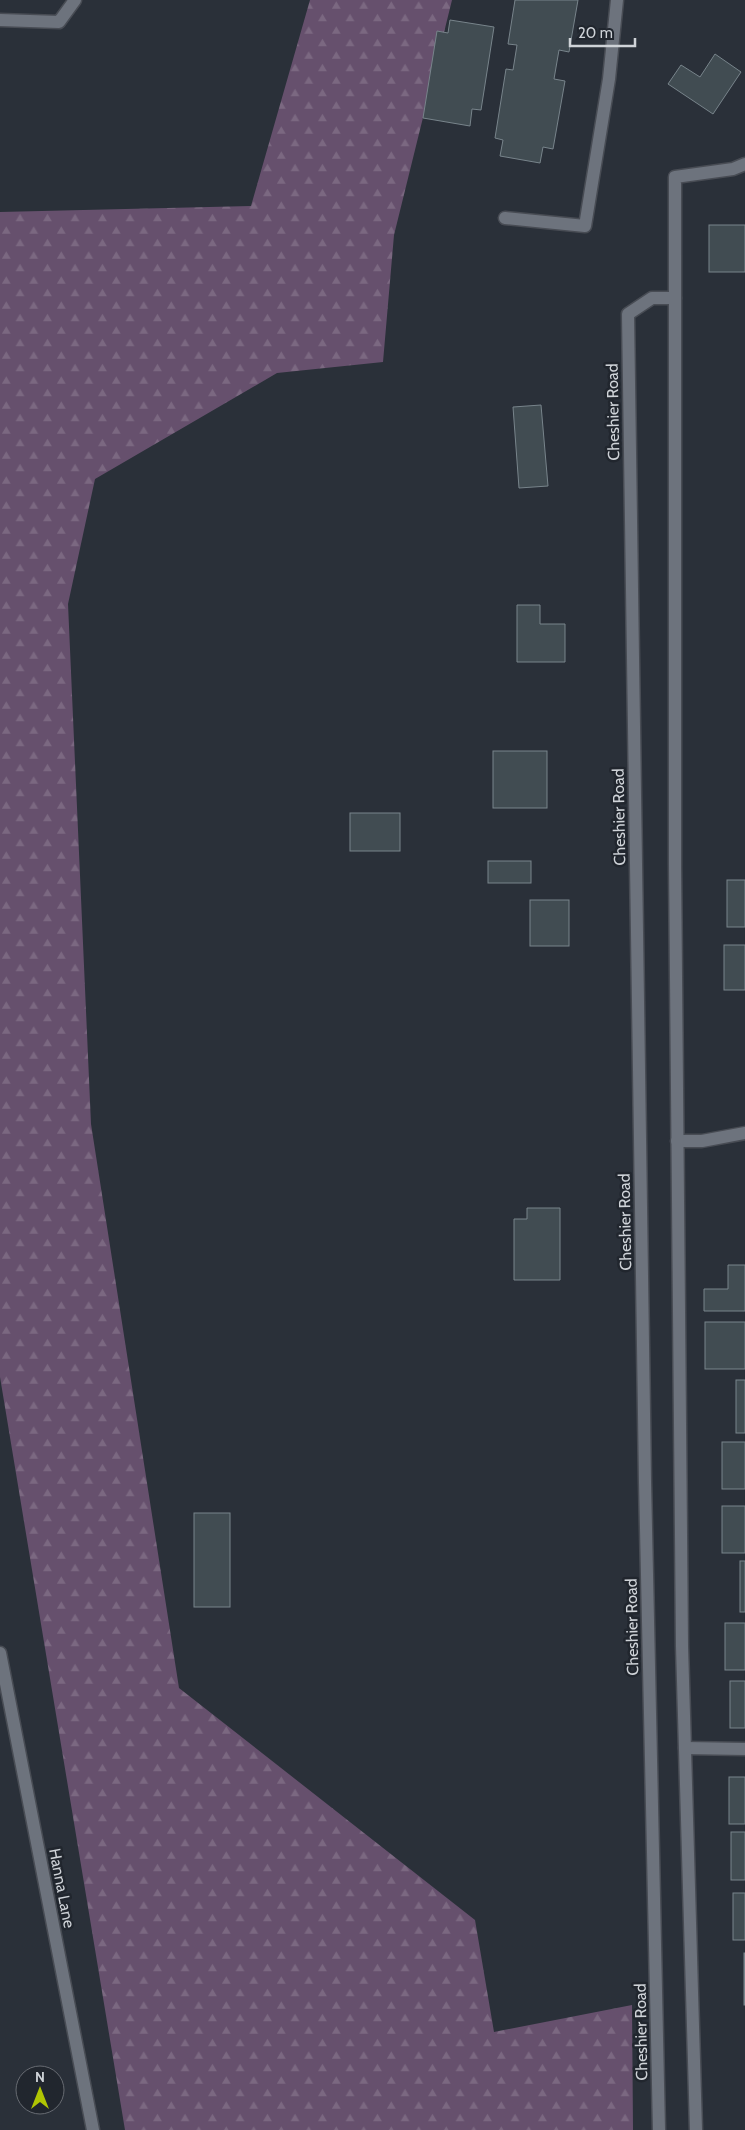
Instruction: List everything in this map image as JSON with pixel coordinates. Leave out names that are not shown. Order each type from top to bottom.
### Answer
[{"type":"street","points":[[0,20],[59,22],[75,0]]},
{"type":"street","points":[[505,218],[585,226],[609,79],[617,0]]},
{"type":"street","points":[[696,2130],[682,1626],[677,1141],[675,177],[733,169],[745,164]]},
{"type":"street","name":"Cheshier Road","points":[[659,2130],[645,1482],[628,314],[652,298],[675,298]]},
{"type":"street","points":[[677,1141],[702,1141],[745,1133]]},
{"type":"street","name":"Hanna Lane","points":[[0,1653],[93,2130]]},
{"type":"street","points":[[685,1748],[745,1749]]},
{"type":"green space","points":[[310,0],[452,0],[394,235],[383,362],[277,373],[95,479],[68,604],[91,1124],[179,1688],[475,1920],[494,2032],[632,2005],[633,2130],[125,2130],[0,1377],[0,212],[251,206]]},
{"type":"building","points":[[515,0],[578,0],[569,52],[559,50],[554,79],[565,81],[553,149],[543,147],[540,163],[500,156],[503,140],[495,138],[506,69],[513,70],[517,45],[508,44]]},
{"type":"building","points":[[450,20],[494,27],[481,110],[472,109],[470,126],[423,118],[437,31],[448,33]]},
{"type":"building","points":[[715,54],[741,72],[713,114],[668,84],[681,65],[700,77]]},
{"type":"building","points":[[709,225],[745,225],[745,272],[709,272]]},
{"type":"building","points":[[541,405],[548,486],[519,488],[513,407]]},
{"type":"building","points":[[517,605],[540,605],[540,624],[565,624],[565,662],[517,662]]},
{"type":"building","points":[[493,751],[547,751],[547,808],[493,808]]},
{"type":"building","points":[[350,813],[400,813],[400,851],[350,851]]},
{"type":"building","points":[[488,861],[531,861],[531,883],[488,883]]},
{"type":"building","points":[[727,880],[745,880],[745,927],[727,927]]},
{"type":"building","points":[[530,900],[569,900],[569,946],[530,946]]},
{"type":"building","points":[[724,945],[745,945],[745,990],[724,990]]},
{"type":"building","points":[[527,1208],[560,1208],[560,1280],[514,1280],[514,1219],[527,1219]]},
{"type":"building","points":[[728,1265],[745,1265],[745,1311],[704,1311],[704,1289],[728,1289]]},
{"type":"building","points":[[705,1322],[745,1322],[745,1369],[705,1369]]},
{"type":"building","points":[[736,1380],[745,1380],[745,1433],[736,1433]]},
{"type":"building","points":[[722,1442],[745,1442],[745,1489],[722,1489]]},
{"type":"building","points":[[722,1506],[745,1506],[745,1553],[722,1553]]},
{"type":"building","points":[[194,1513],[230,1513],[230,1607],[194,1607]]},
{"type":"building","points":[[740,1561],[745,1561],[745,1612],[740,1612]]},
{"type":"building","points":[[725,1623],[745,1623],[745,1670],[725,1670]]},
{"type":"building","points":[[730,1681],[745,1681],[745,1728],[730,1728]]},
{"type":"building","points":[[729,1777],[745,1777],[745,1824],[729,1824]]},
{"type":"building","points":[[731,1832],[745,1832],[745,1880],[731,1880]]},
{"type":"building","points":[[733,1893],[745,1893],[745,1940],[733,1940]]},
{"type":"building","points":[[745,1953],[745,2005],[744,2005]]}]
